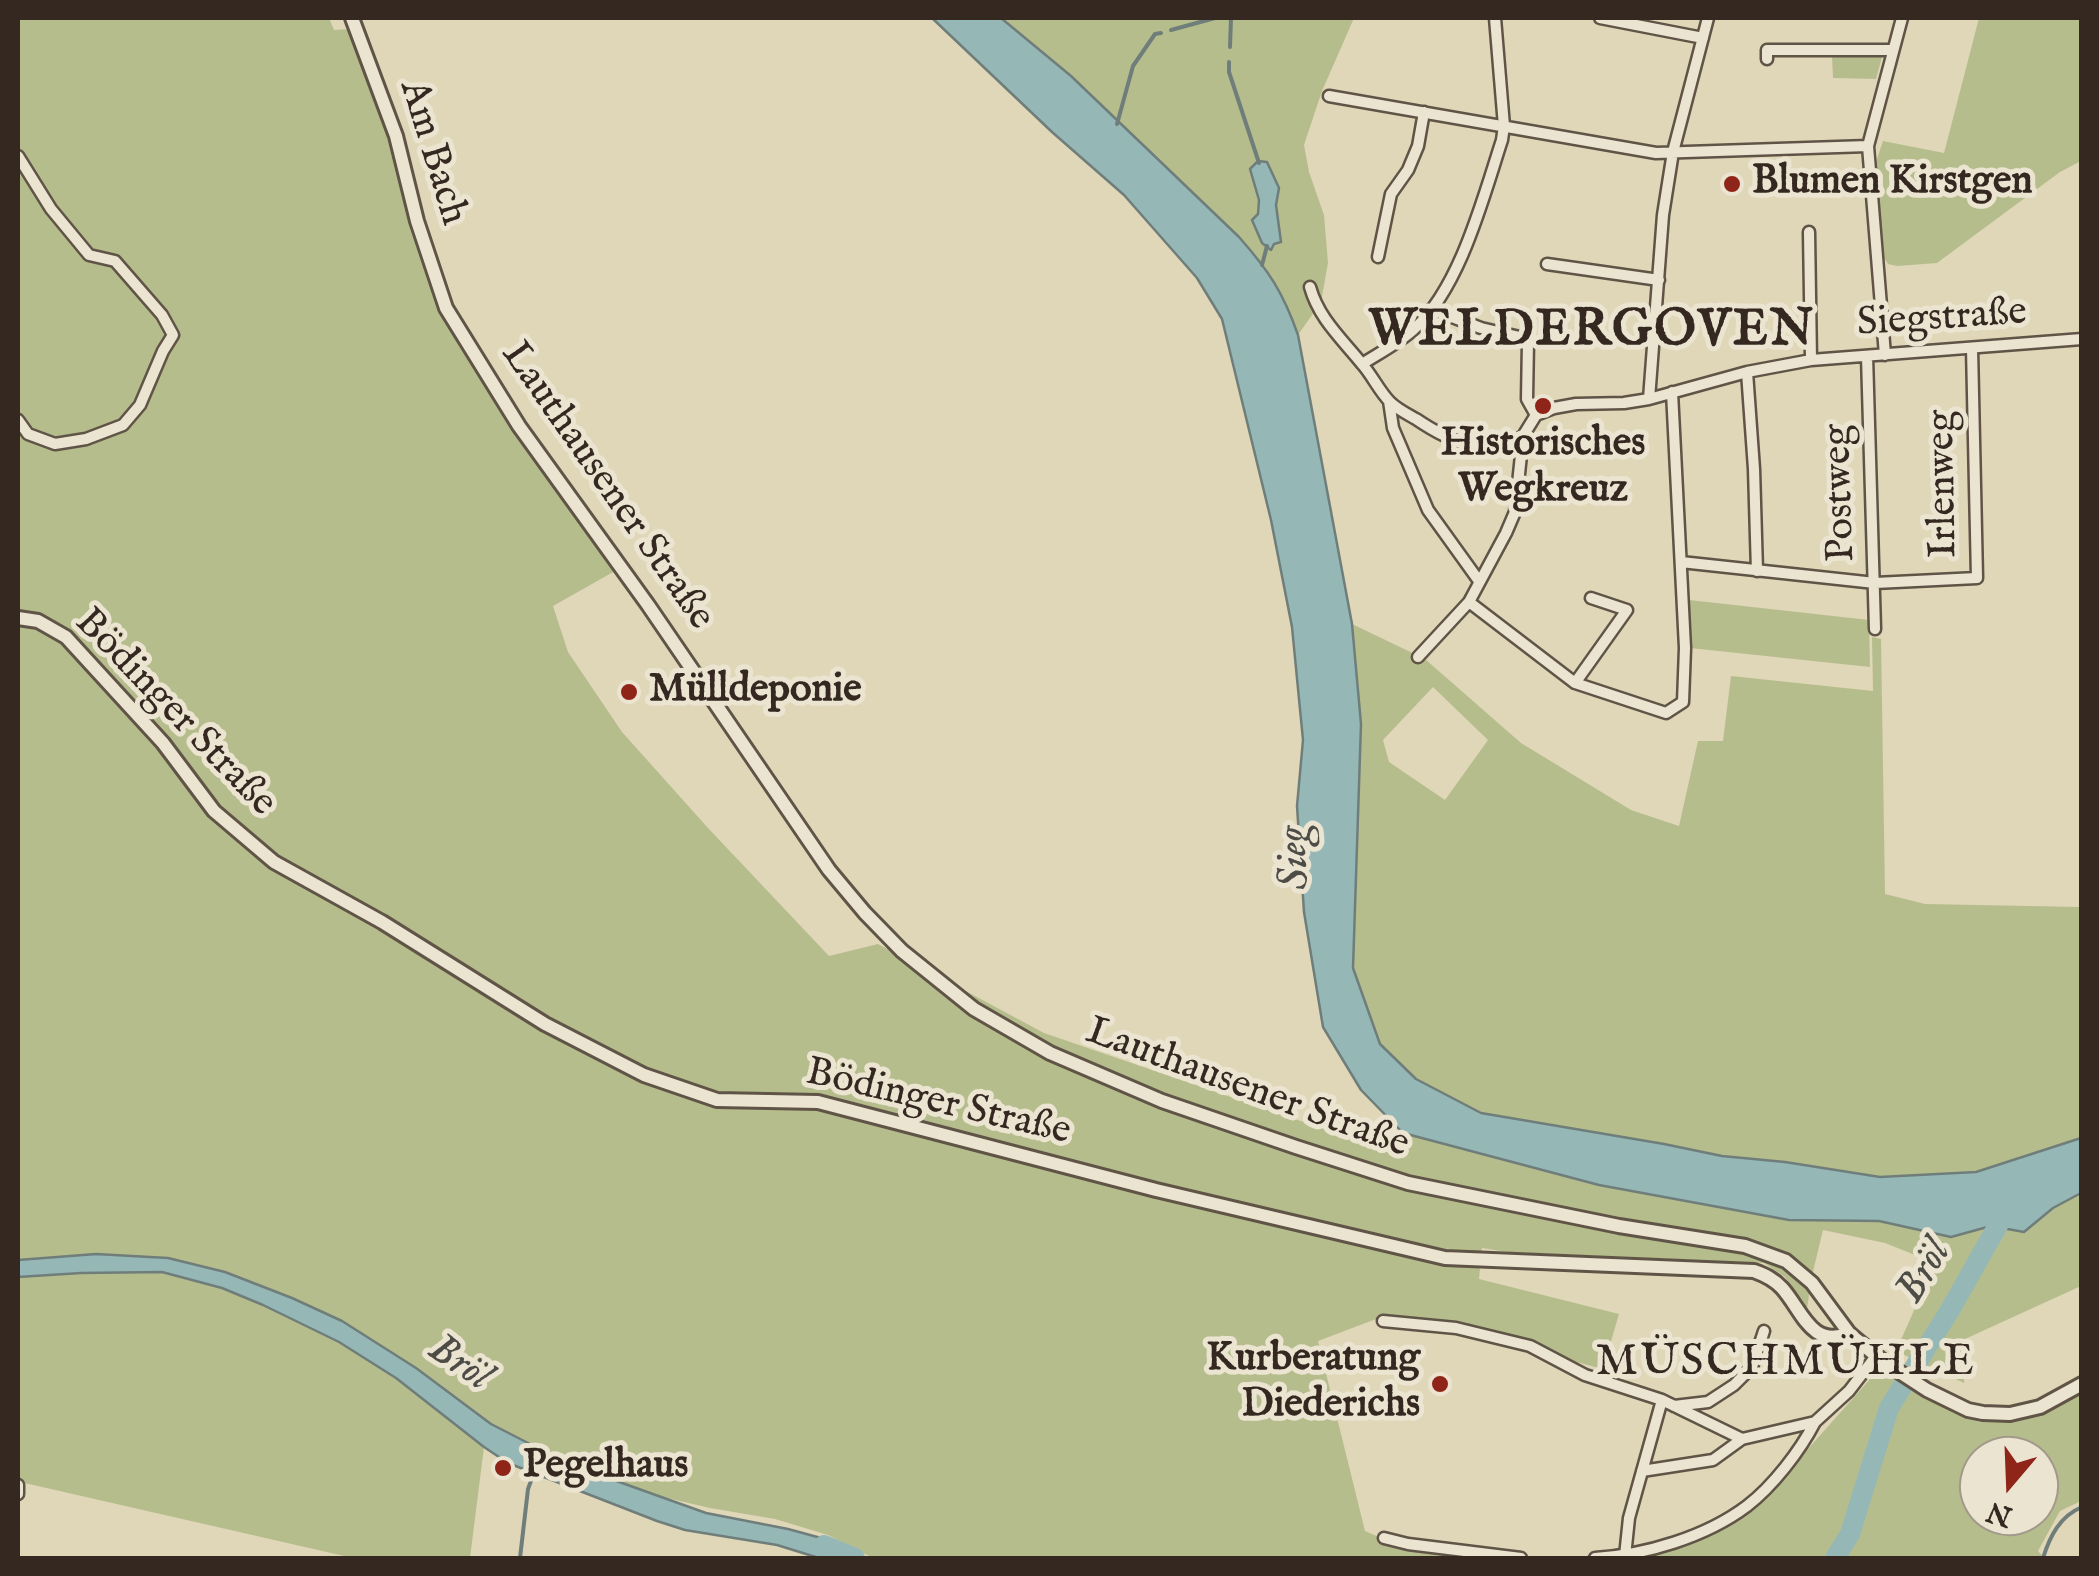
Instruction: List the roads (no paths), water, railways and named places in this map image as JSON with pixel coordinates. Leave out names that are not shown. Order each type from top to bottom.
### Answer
[{"type":"street","name":"Am Bach","points":[[352,18],[396,136],[417,221],[446,308]]},
{"type":"street","points":[[1362,364],[1414,330],[1442,294],[1471,235],[1504,126],[1494,18]]},
{"type":"street","points":[[1600,18],[1703,38]]},
{"type":"street","points":[[1649,398],[1663,215],[1673,152],[1708,18]]},
{"type":"street","points":[[1885,355],[1868,146],[1902,18]]},
{"type":"street","points":[[1767,59],[1767,50],[1892,50]]},
{"type":"street","points":[[1329,96],[1656,153],[1868,146]]},
{"type":"street","points":[[1378,257],[1392,194],[1418,146],[1424,112]]},
{"type":"street","points":[[18,156],[51,209],[89,254],[115,261],[162,315],[174,335],[140,405],[123,425],[86,439],[55,444],[28,434],[18,420]]},
{"type":"street","points":[[1810,232],[1811,360]]},
{"type":"street","points":[[1547,264],[1659,280]]},
{"type":"street","points":[[1310,287],[1321,314],[1390,402],[1446,439],[1500,447],[1523,436]]},
{"type":"street","name":"Lauthausener Straße","points":[[446,308],[520,426],[648,604],[829,870],[902,951],[974,1008],[1050,1053],[1114,1082],[1279,1142],[1408,1183],[1619,1226],[1745,1246],[1786,1261],[1812,1283],[1849,1333],[1880,1359],[1927,1390],[1968,1410],[2010,1414],[2040,1407],[2082,1384]]},
{"type":"street","points":[[1418,656],[1470,602],[1492,560],[1514,512],[1523,436],[1536,415],[1528,399],[1528,342],[1431,309]]},
{"type":"street","name":"Siegstraße","points":[[1536,415],[1576,404],[1624,404],[1811,360],[2082,340]]},
{"type":"street","name":"Irlenweg","points":[[1681,562],[1875,583],[1977,578],[1972,348]]},
{"type":"street","name":"Postweg","points":[[1867,356],[1875,629]]},
{"type":"street","points":[[1748,372],[1757,571]]},
{"type":"street","points":[[1470,602],[1575,684],[1666,713],[1684,702],[1685,648],[1672,392]]},
{"type":"street","points":[[1390,402],[1393,428],[1428,510],[1480,581]]},
{"type":"street","points":[[1575,684],[1627,610],[1591,598]]},
{"type":"street","name":"Bödinger Straße","points":[[18,618],[38,621],[66,637],[162,742],[214,811],[274,862],[382,922],[545,1024],[644,1075],[717,1100],[818,1102],[1156,1190],[1445,1258],[1754,1272],[1780,1285],[1815,1331],[1825,1337],[1849,1333]]},
{"type":"street","points":[[1383,1321],[1456,1328],[1530,1346],[1585,1375],[1662,1400],[1742,1439]]},
{"type":"street","points":[[1674,1406],[1708,1402],[1734,1385],[1752,1366],[1764,1331]]},
{"type":"street","points":[[1594,1558],[1662,1548],[1747,1506],[1779,1474],[1815,1422],[1880,1359]]},
{"type":"street","points":[[1624,1556],[1628,1518],[1662,1400]]},
{"type":"street","points":[[1642,1471],[1712,1460],[1742,1439],[1815,1422]]},
{"type":"street","points":[[1384,1538],[1521,1558]]},
{"type":"water","points":[[932,18],[1001,18],[1071,76],[1239,237],[1287,306],[1298,335],[1352,624],[1361,724],[1353,968],[1380,1044],[1416,1079],[1481,1113],[1722,1156],[1880,1177],[1976,1172],[2081,1138],[2081,1193],[2053,1208],[2024,1232],[1991,1226],[1951,1237],[1879,1221],[1789,1220],[1599,1185],[1403,1133],[1361,1090],[1323,1027],[1304,912],[1297,806],[1303,740],[1292,627],[1271,520],[1222,319],[1197,278],[1124,195]]},
{"type":"water","points":[[1258,161],[1267,162],[1279,188],[1276,205],[1281,242],[1271,250],[1262,243],[1252,220],[1258,214],[1259,200],[1250,169]]},
{"type":"water","points":[[96,1254],[168,1258],[225,1272],[292,1298],[342,1321],[416,1368],[491,1424],[569,1464],[706,1513],[843,1544],[849,1558],[819,1558],[777,1545],[685,1530],[508,1463],[396,1378],[339,1342],[222,1288],[162,1272],[18,1277],[18,1260]]},
{"type":"waterway","points":[[1171,30],[1215,18]]},
{"type":"waterway","points":[[1230,47],[1231,18]]},
{"type":"waterway","points":[[1117,124],[1133,66],[1155,34],[1161,33]]},
{"type":"waterway","points":[[1229,62],[1259,163]]},
{"type":"waterway","points":[[1262,265],[1267,246]]},
{"type":"waterway","name":"Bröl","points":[[1835,1558],[1850,1534],[1889,1408],[2010,1204]]},
{"type":"waterway","points":[[520,1558],[528,1489],[535,1470]]},
{"type":"waterway","points":[[2043,1558],[2057,1528],[2082,1507]]},
{"type":"waterway","name":"Bröl","points":[[824,1545],[855,1558]]},
{"type":"place","name":"Blumen Kirstgen","points":[[1732,184]]},
{"type":"place","name":"Historisches Wegkreuz","points":[[1543,406]]},
{"type":"place","name":"Mülldeponie","points":[[629,692]]},
{"type":"place","name":"Kurberatung Diederichs","points":[[1440,1384]]},
{"type":"place","name":"Pegelhaus","points":[[503,1468]]},
{"type":"district","name":"WELDERGOVEN","points":[[1592,334]]},
{"type":"district","name":"MÜSCHMÜHLE","points":[[1786,1365]]},
{"type":"water label","name":"Sieg","points":[[1297,858]]}]
